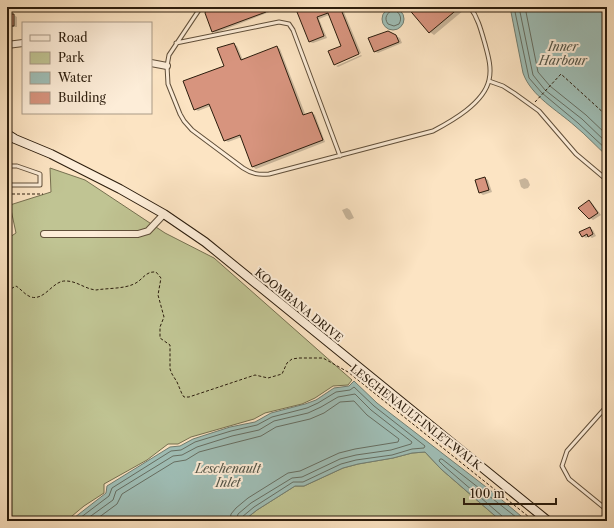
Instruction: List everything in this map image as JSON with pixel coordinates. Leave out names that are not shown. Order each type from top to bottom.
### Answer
[{"type":"main road","name":"KOOMBANA DRIVE","points":[[7,134],[11,138],[51,154],[120,189],[164,214],[205,242],[548,521]]},
{"type":"street","points":[[7,44],[22,43]]},
{"type":"street","points":[[152,63],[166,66]]},
{"type":"street","points":[[44,234],[138,234],[151,229],[164,214]]},
{"type":"lane","points":[[201,7],[169,55],[166,66],[168,84],[180,114],[192,130],[249,172],[254,174],[270,174],[340,156],[433,131],[447,124],[481,96],[489,81],[489,64],[479,22],[470,7]]},
{"type":"lane","points":[[176,43],[280,22],[289,24],[293,30],[340,156]]},
{"type":"lane","points":[[489,81],[503,86],[539,111],[576,154],[607,180]]},
{"type":"lane","points":[[7,166],[16,166],[40,174],[40,185],[7,185]]},
{"type":"lane","points":[[607,406],[567,451],[562,466],[569,479],[607,510]]},
{"type":"path","points":[[536,101],[561,74],[607,116]]},
{"type":"path","points":[[7,194],[42,194]]},
{"type":"path","name":"LESCHENAULT INLET WALK","points":[[7,291],[16,286],[30,297],[36,297],[41,296],[59,282],[65,280],[79,284],[90,290],[96,290],[134,284],[146,274],[156,272],[159,274],[160,278],[158,295],[164,317],[160,327],[160,338],[170,345],[170,369],[184,397],[189,397],[255,375],[273,378],[282,374],[287,363],[292,359],[323,358],[348,372],[534,521]]},
{"type":"green space","points":[[50,168],[85,180],[165,233],[214,258],[352,380],[348,385],[333,386],[315,398],[302,404],[265,413],[254,419],[191,437],[178,444],[168,444],[147,460],[104,484],[104,493],[84,506],[66,521],[7,521],[7,239],[16,233],[10,205],[51,192]]},
{"type":"green space","points":[[425,452],[441,469],[501,521],[243,521],[257,510],[295,486],[304,486],[343,468],[358,464],[412,453]]},
{"type":"water","name":"Inner Harbour","points":[[510,7],[607,7],[607,156],[579,129],[545,102],[532,89],[523,73]]},
{"type":"water","points":[[389,8],[397,8],[404,15],[404,23],[397,30],[389,30],[382,23],[382,15]]},
{"type":"water","name":"Leschenault Inlet","points":[[354,381],[377,403],[490,490],[527,521],[501,521],[441,469],[425,452],[412,453],[358,464],[343,468],[304,486],[295,486],[257,510],[243,521],[70,521],[106,493],[107,486],[170,447],[180,446],[193,439],[230,427],[255,422],[271,413],[316,400],[334,388],[349,386]]},
{"type":"building","points":[[207,7],[264,7],[266,12],[212,32],[205,13]]},
{"type":"building","points":[[295,7],[314,7],[316,11],[324,7],[340,7],[359,54],[334,65],[328,51],[341,46],[328,13],[317,17],[324,36],[309,42]]},
{"type":"building","points":[[407,7],[460,7],[429,33]]},
{"type":"building","points":[[7,14],[14,14],[14,26],[7,26]]},
{"type":"building","points":[[388,31],[396,35],[399,42],[374,52],[368,38]]},
{"type":"building","points":[[234,43],[241,60],[277,46],[303,115],[312,112],[323,140],[252,167],[240,135],[224,141],[209,104],[194,110],[183,81],[224,66],[217,48]]},
{"type":"building","points":[[485,177],[489,190],[479,193],[475,180]]},
{"type":"building","points":[[589,200],[598,213],[589,219],[578,208]]},
{"type":"building","points":[[590,227],[593,234],[588,237],[587,234],[582,237],[579,232]]}]
